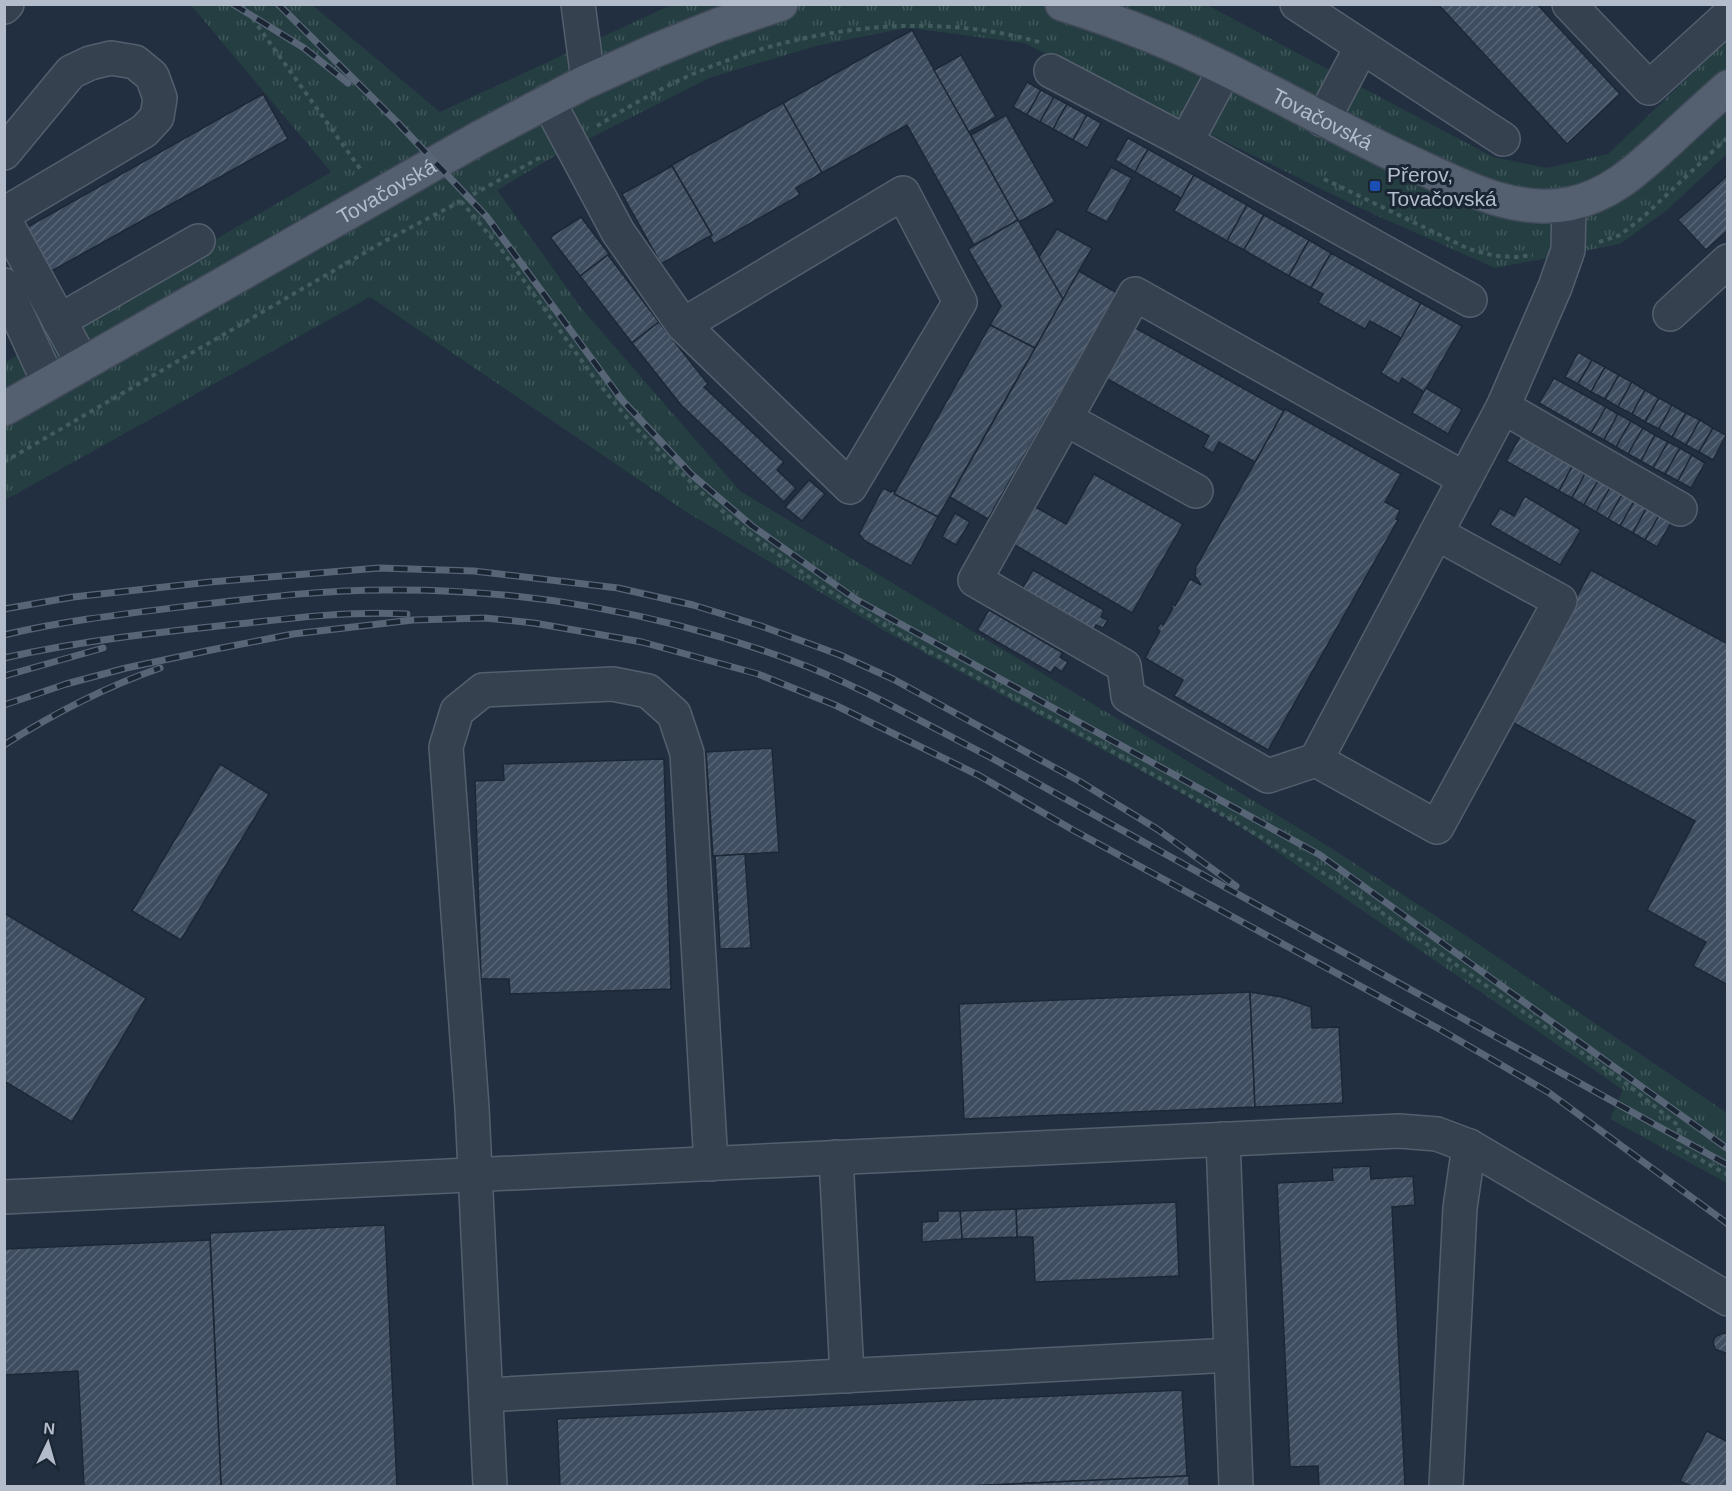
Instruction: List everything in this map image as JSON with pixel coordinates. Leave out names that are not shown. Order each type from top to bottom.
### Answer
[{"type":"main road","name":"Tovačovská","points":[[4,409],[360,205],[548,101],[654,51],[718,25],[782,4]]},
{"type":"main road","name":"Tovačovská","points":[[1062,4],[1152,35],[1225,69],[1386,151],[1489,197],[1522,205],[1569,204],[1595,196],[1626,180],[1728,87]]},
{"type":"lane","points":[[578,4],[588,81]]},
{"type":"lane","points":[[1297,4],[1503,140]]},
{"type":"lane","points":[[1569,4],[1649,88],[1728,16]]},
{"type":"lane","points":[[1323,120],[1361,48]]},
{"type":"lane","points":[[1049,57],[1186,142],[1470,300]]},
{"type":"lane","points":[[4,153],[70,72],[90,63],[111,58],[135,62],[152,76],[160,98],[157,117],[144,131],[4,214]]},
{"type":"lane","points":[[1186,142],[1225,69]]},
{"type":"lane","points":[[548,101],[618,232],[683,324],[850,487],[960,302],[903,192],[683,324]]},
{"type":"lane","points":[[1465,479],[1134,294],[975,580],[1124,666],[1128,696],[1268,776],[1316,760],[1436,533],[1465,479],[1503,407],[1555,287],[1568,250],[1569,204]]},
{"type":"lane","points":[[4,219],[83,364]]},
{"type":"lane","points":[[59,321],[198,241]]},
{"type":"lane","points":[[1670,314],[1728,261]]},
{"type":"lane","points":[[4,285],[49,384]]},
{"type":"lane","points":[[1503,407],[1680,509]]},
{"type":"lane","points":[[1066,419],[1196,491]]},
{"type":"lane","points":[[1316,760],[1437,827],[1560,601],[1436,533]]},
{"type":"lane","points":[[490,1486],[476,1175],[446,747],[456,711],[483,690],[613,684],[648,691],[674,714],[687,753],[711,1164]]},
{"type":"lane","points":[[4,1197],[1399,1131],[1437,1134],[1469,1146],[1728,1299]]},
{"type":"lane","points":[[1222,1139],[1236,1486]]},
{"type":"lane","points":[[1446,1486],[1460,1208],[1469,1146]]},
{"type":"lane","points":[[836,1157],[847,1376]]},
{"type":"lane","points":[[486,1395],[1231,1355]]},
{"type":"path","points":[[242,4],[363,174],[364,185],[360,205]]},
{"type":"path","points":[[4,462],[383,242],[461,201],[648,95],[693,74],[776,45],[820,36],[893,27],[942,26],[1013,35],[1049,57]]},
{"type":"path","points":[[1317,175],[1469,249],[1495,256],[1516,257],[1568,250],[1620,235],[1642,218],[1728,137]]},
{"type":"path","points":[[461,201],[501,249],[595,379],[633,425],[708,499],[749,533],[821,586],[899,634],[1130,761],[1335,880],[1628,1086],[1679,1126],[1678,1147],[1728,1175]]},
{"type":"green space","points":[[191,5],[312,5],[440,112],[671,5],[1207,5],[1493,157],[1547,168],[1608,154],[1727,40],[1727,154],[1667,210],[1620,244],[1495,268],[1360,208],[1024,43],[906,28],[816,46],[709,78],[551,158],[497,190],[582,309],[740,491],[1320,841],[1462,933],[1727,1113],[1727,1183],[1610,1119],[1623,1090],[1231,820],[883,630],[685,511],[370,297],[5,500],[4,363],[331,172]]},
{"type":"building","points":[[1438,4],[1537,4],[1620,94],[1567,144]]},
{"type":"building","points":[[912,30],[1018,220],[974,245],[907,125],[822,173],[783,103]]},
{"type":"building","points":[[961,55],[996,117],[969,132],[934,70]]},
{"type":"building","points":[[1027,82],[1041,90],[1027,115],[1013,107]]},
{"type":"building","points":[[1041,90],[1054,97],[1040,122],[1027,115]]},
{"type":"building","points":[[263,94],[288,139],[48,273],[24,229]]},
{"type":"building","points":[[1054,97],[1067,104],[1053,129],[1040,122]]},
{"type":"building","points":[[783,103],[822,173],[796,188],[800,195],[714,244],[710,237],[712,235],[670,166]]},
{"type":"building","points":[[1067,104],[1087,115],[1073,140],[1053,129]]},
{"type":"building","points":[[1006,115],[1055,202],[1019,222],[971,135]]},
{"type":"building","points":[[1087,115],[1101,123],[1087,148],[1073,140]]},
{"type":"building","points":[[1128,138],[1148,149],[1135,172],[1115,160]]},
{"type":"building","points":[[1148,149],[1194,175],[1181,198],[1135,172]]},
{"type":"building","points":[[672,166],[712,235],[661,264],[622,194]]},
{"type":"building","points":[[1111,167],[1132,178],[1107,222],[1086,211]]},
{"type":"building","points":[[1194,175],[1247,205],[1227,241],[1174,211]]},
{"type":"building","points":[[1728,175],[1728,230],[1706,250],[1678,220]]},
{"type":"building","points":[[1247,205],[1264,215],[1244,250],[1227,241]]},
{"type":"building","points":[[1264,215],[1309,240],[1289,276],[1244,250]]},
{"type":"building","points":[[581,217],[609,254],[580,276],[550,237]]},
{"type":"building","points":[[1018,220],[1063,299],[1035,348],[990,325],[1001,306],[968,249]]},
{"type":"building","points":[[1057,229],[1092,248],[1063,299],[1039,257]]},
{"type":"building","points":[[1309,240],[1331,253],[1311,288],[1289,276]]},
{"type":"building","points":[[1331,253],[1421,303],[1401,338],[1370,321],[1365,329],[1318,303],[1323,294],[1311,288]]},
{"type":"building","points":[[608,255],[659,322],[632,343],[580,276]]},
{"type":"building","points":[[1079,271],[1117,293],[988,519],[950,497]]},
{"type":"building","points":[[1421,303],[1462,326],[1424,392],[1402,378],[1399,384],[1381,373]]},
{"type":"building","points":[[659,322],[708,384],[704,387],[784,462],[777,470],[796,488],[784,502],[681,405],[632,343]]},
{"type":"building","points":[[990,325],[1035,348],[938,517],[894,494]]},
{"type":"building","points":[[1132,326],[1284,411],[1255,462],[1219,442],[1213,453],[1203,447],[1209,436],[1104,377]]},
{"type":"building","points":[[1578,352],[1592,360],[1578,384],[1565,377]]},
{"type":"building","points":[[1592,360],[1605,367],[1591,392],[1578,384]]},
{"type":"building","points":[[1605,367],[1619,375],[1605,399],[1591,392]]},
{"type":"building","points":[[1619,375],[1632,382],[1618,407],[1605,399]]},
{"type":"building","points":[[1554,378],[1606,407],[1591,433],[1539,403]]},
{"type":"building","points":[[1632,382],[1645,390],[1632,414],[1618,407]]},
{"type":"building","points":[[1426,388],[1462,409],[1448,434],[1412,413]]},
{"type":"building","points":[[1645,390],[1659,398],[1645,422],[1632,414]]},
{"type":"building","points":[[1659,398],[1672,405],[1659,429],[1645,422]]},
{"type":"building","points":[[1672,405],[1686,413],[1672,437],[1659,429]]},
{"type":"building","points":[[1606,407],[1618,414],[1604,440],[1591,433]]},
{"type":"building","points":[[1285,409],[1401,474],[1385,502],[1400,510],[1396,519],[1398,520],[1268,750],[1174,696],[1183,680],[1145,658],[1160,631],[1157,629],[1160,623],[1163,625],[1173,608],[1172,604],[1175,606],[1190,579],[1201,585],[1195,576],[1196,567]]},
{"type":"building","points":[[1686,413],[1700,420],[1686,445],[1672,437]]},
{"type":"building","points":[[1618,414],[1631,421],[1616,447],[1604,440]]},
{"type":"building","points":[[1700,420],[1713,428],[1699,452],[1686,445]]},
{"type":"building","points":[[1631,421],[1643,428],[1628,454],[1616,447]]},
{"type":"building","points":[[1643,428],[1655,435],[1641,461],[1628,454]]},
{"type":"building","points":[[1713,428],[1726,435],[1713,460],[1699,452]]},
{"type":"building","points":[[1521,435],[1573,465],[1559,491],[1506,461]]},
{"type":"building","points":[[1655,435],[1668,442],[1653,468],[1641,461]]},
{"type":"building","points":[[1668,442],[1680,448],[1665,474],[1653,468]]},
{"type":"building","points":[[1680,448],[1692,455],[1678,481],[1665,474]]},
{"type":"building","points":[[1692,455],[1705,463],[1691,488],[1678,481]]},
{"type":"building","points":[[1573,465],[1586,472],[1572,498],[1559,491]]},
{"type":"building","points":[[1586,472],[1599,479],[1584,505],[1572,498]]},
{"type":"building","points":[[1094,474],[1183,524],[1132,613],[1008,541],[1030,504],[1066,524]]},
{"type":"building","points":[[1599,479],[1611,486],[1596,512],[1584,505]]},
{"type":"building","points":[[809,480],[825,494],[802,521],[785,507]]},
{"type":"building","points":[[1611,486],[1623,493],[1608,519],[1596,512]]},
{"type":"building","points":[[883,488],[895,492],[894,494],[938,517],[911,566],[865,541],[859,534]]},
{"type":"building","points":[[1623,493],[1635,500],[1620,526],[1608,519]]},
{"type":"building","points":[[1525,496],[1581,530],[1560,565],[1490,525],[1500,508],[1514,516]]},
{"type":"building","points":[[1635,500],[1647,507],[1633,533],[1620,526]]},
{"type":"building","points":[[1647,507],[1660,514],[1645,540],[1633,533]]},
{"type":"building","points":[[955,513],[970,522],[956,545],[942,537]]},
{"type":"building","points":[[1660,514],[1672,521],[1657,547],[1645,540]]},
{"type":"building","points":[[1033,570],[1104,610],[1101,617],[1108,620],[1103,628],[1096,625],[1093,631],[1021,591]]},
{"type":"building","points":[[1591,570],[1728,644],[1728,985],[1693,966],[1706,942],[1647,910],[1695,821],[1510,721]]},
{"type":"building","points":[[989,610],[1063,653],[1060,657],[1068,662],[1062,672],[1055,667],[1051,673],[977,630]]},
{"type":"building","points":[[772,748],[779,852],[713,856],[706,752]]},
{"type":"building","points":[[664,759],[671,989],[510,994],[509,979],[481,979],[475,781],[504,780],[503,764]]},
{"type":"building","points":[[220,764],[269,794],[181,940],[132,911]]},
{"type":"building","points":[[745,854],[751,948],[720,949],[715,856]]},
{"type":"building","points":[[4,913],[146,998],[72,1122],[4,1081]]},
{"type":"building","points":[[1250,992],[1255,1107],[964,1119],[959,1004]]},
{"type":"building","points":[[1250,992],[1282,997],[1311,1007],[1312,1028],[1339,1027],[1343,1103],[1255,1107]]},
{"type":"building","points":[[1370,1166],[1371,1179],[1413,1176],[1415,1205],[1392,1207],[1405,1486],[1319,1486],[1318,1466],[1290,1467],[1277,1183],[1333,1180],[1332,1168]]},
{"type":"building","points":[[1176,1202],[1179,1276],[1035,1282],[1033,1237],[1017,1237],[1016,1209]]},
{"type":"building","points":[[1016,1209],[1017,1237],[962,1239],[960,1211]]},
{"type":"building","points":[[938,1211],[960,1211],[962,1239],[922,1242],[922,1222],[938,1221]]},
{"type":"building","points":[[385,1225],[397,1486],[221,1486],[210,1233]]},
{"type":"building","points":[[210,1240],[221,1486],[84,1486],[78,1371],[4,1375],[4,1249]]},
{"type":"building","points":[[1723,1333],[1728,1334],[1728,1353],[1715,1349],[1713,1342],[1715,1337]]},
{"type":"building","points":[[1182,1390],[1187,1476],[969,1486],[560,1486],[557,1419]]},
{"type":"building","points":[[1707,1431],[1728,1442],[1728,1486],[1691,1486],[1680,1481]]},
{"type":"building","points":[[1189,1476],[1189,1486],[969,1486]]},
{"type":"railway","points":[[233,4],[304,48],[348,83]]},
{"type":"railway","points":[[278,4],[397,122],[487,217],[622,400],[691,474],[752,526],[857,600],[1320,855],[1728,1149]]},
{"type":"railway","points":[[4,609],[73,597],[210,582],[379,568],[474,571],[618,588],[693,605],[761,626],[840,655],[893,679],[1079,781],[1157,829],[1236,886]]},
{"type":"railway","points":[[4,635],[100,617],[267,597],[360,590],[487,593],[539,599],[641,617],[741,643],[841,681],[988,756],[1728,1165]]},
{"type":"railway","points":[[4,658],[95,641],[187,629],[328,615],[407,614]]},
{"type":"railway","points":[[4,705],[66,684],[126,668],[211,650],[293,634],[413,620],[485,618],[534,623],[642,642],[758,674],[835,705],[978,775],[1073,830],[1441,1030],[1548,1092],[1728,1224]]},
{"type":"railway","points":[[4,676],[103,648]]},
{"type":"railway","points":[[4,745],[80,702],[160,668]]},
{"type":"place","name":"Přerov, Tovačovská","points":[[1375,186]]}]
